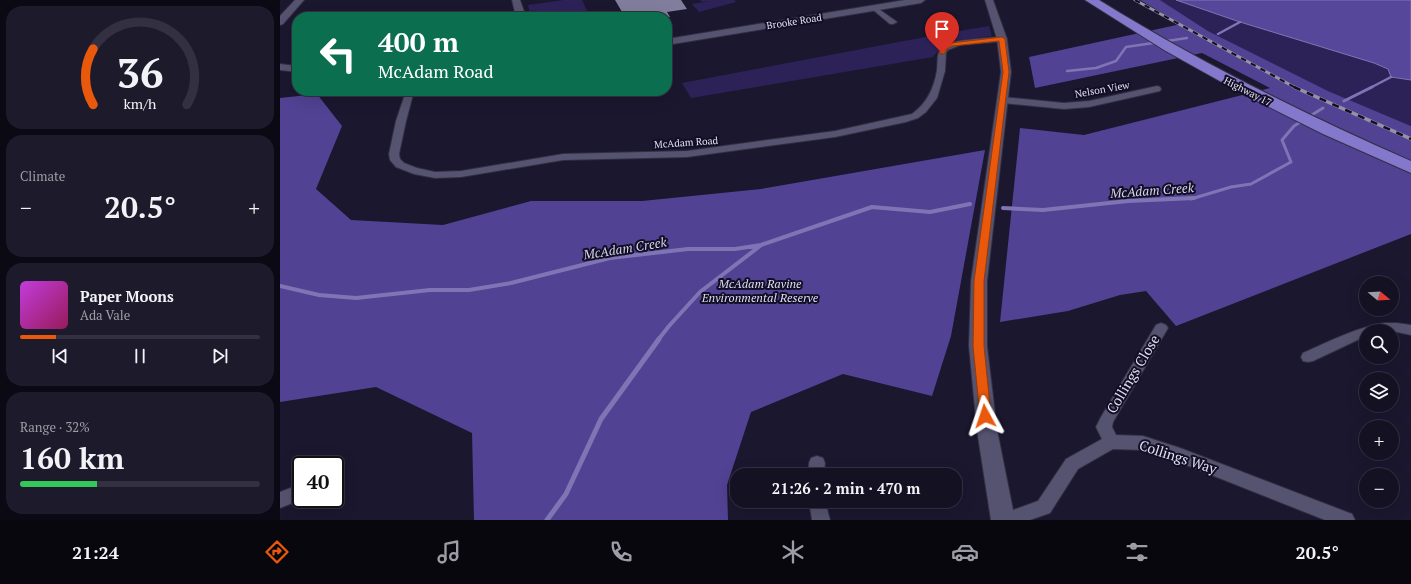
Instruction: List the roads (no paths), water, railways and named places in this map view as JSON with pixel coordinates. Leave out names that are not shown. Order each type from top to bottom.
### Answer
[{"type":"highway","name":"Highway 17","points":[[1091,0],[1274,101],[1411,168]]},
{"type":"highway","name":"Highway 17","points":[[1104,0],[1163,41]]},
{"type":"highway","name":"Highway 17","points":[[1337,131],[1411,159]]},
{"type":"street","points":[[280,22],[300,0]]},
{"type":"street","points":[[516,0],[520,12]]},
{"type":"street","name":"Brooke Road","points":[[672,41],[921,0]]},
{"type":"street","points":[[989,0],[1002,39],[1006,72],[979,281],[978,346],[987,430],[1003,520]]},
{"type":"street","points":[[874,8],[893,22]]},
{"type":"street","name":"McAdam Road","points":[[408,96],[401,120],[394,154],[395,160],[400,165],[414,172],[461,174],[563,157],[687,154],[835,134],[903,120],[915,116],[934,98],[941,70],[942,53],[945,48],[959,43],[1002,39]]},
{"type":"street","name":"Nelson View","points":[[1003,100],[1070,105],[1089,104],[1157,89]]},
{"type":"street","points":[[1308,357],[1370,329],[1385,327],[1411,330]]},
{"type":"street","name":"Collings Close","points":[[1111,442],[1104,427],[1106,421],[1161,328]]},
{"type":"street","points":[[1008,520],[1044,507],[1072,464],[1111,442]]},
{"type":"street","name":"Collings Way","points":[[1111,442],[1143,443],[1180,455],[1346,520]]},
{"type":"street","points":[[280,500],[292,495]]},
{"type":"street","points":[[818,508],[821,520]]},
{"type":"waterway","points":[[1218,34],[1240,22]]},
{"type":"waterway","points":[[1067,71],[1096,68],[1116,61],[1126,47],[1187,38]]},
{"type":"waterway","name":"McAdam Creek","points":[[1370,88],[1391,77]]},
{"type":"waterway","name":"McAdam Creek","points":[[1344,101],[1370,88]]},
{"type":"waterway","name":"McAdam Creek","points":[[1191,199],[1231,187],[1251,184],[1291,162],[1282,140],[1294,126],[1323,108]]},
{"type":"waterway","name":"McAdam Creek","points":[[1003,208],[1043,210],[1128,201],[1194,198]]},
{"type":"waterway","name":"McAdam Creek","points":[[280,286],[319,295],[356,298],[430,290],[469,290],[511,283],[610,258],[688,249],[735,249],[761,245],[872,207],[930,212],[970,204]]},
{"type":"waterway","points":[[658,340],[700,292],[760,246]]},
{"type":"waterway","points":[[547,520],[566,494],[601,419],[659,339]]},
{"type":"railway","points":[[1135,0],[1295,87]]},
{"type":"railway","points":[[1295,87],[1411,139]]},
{"type":"park label","name":"McAdam Ravine Environmental Reserve","points":[[760,291]]}]
